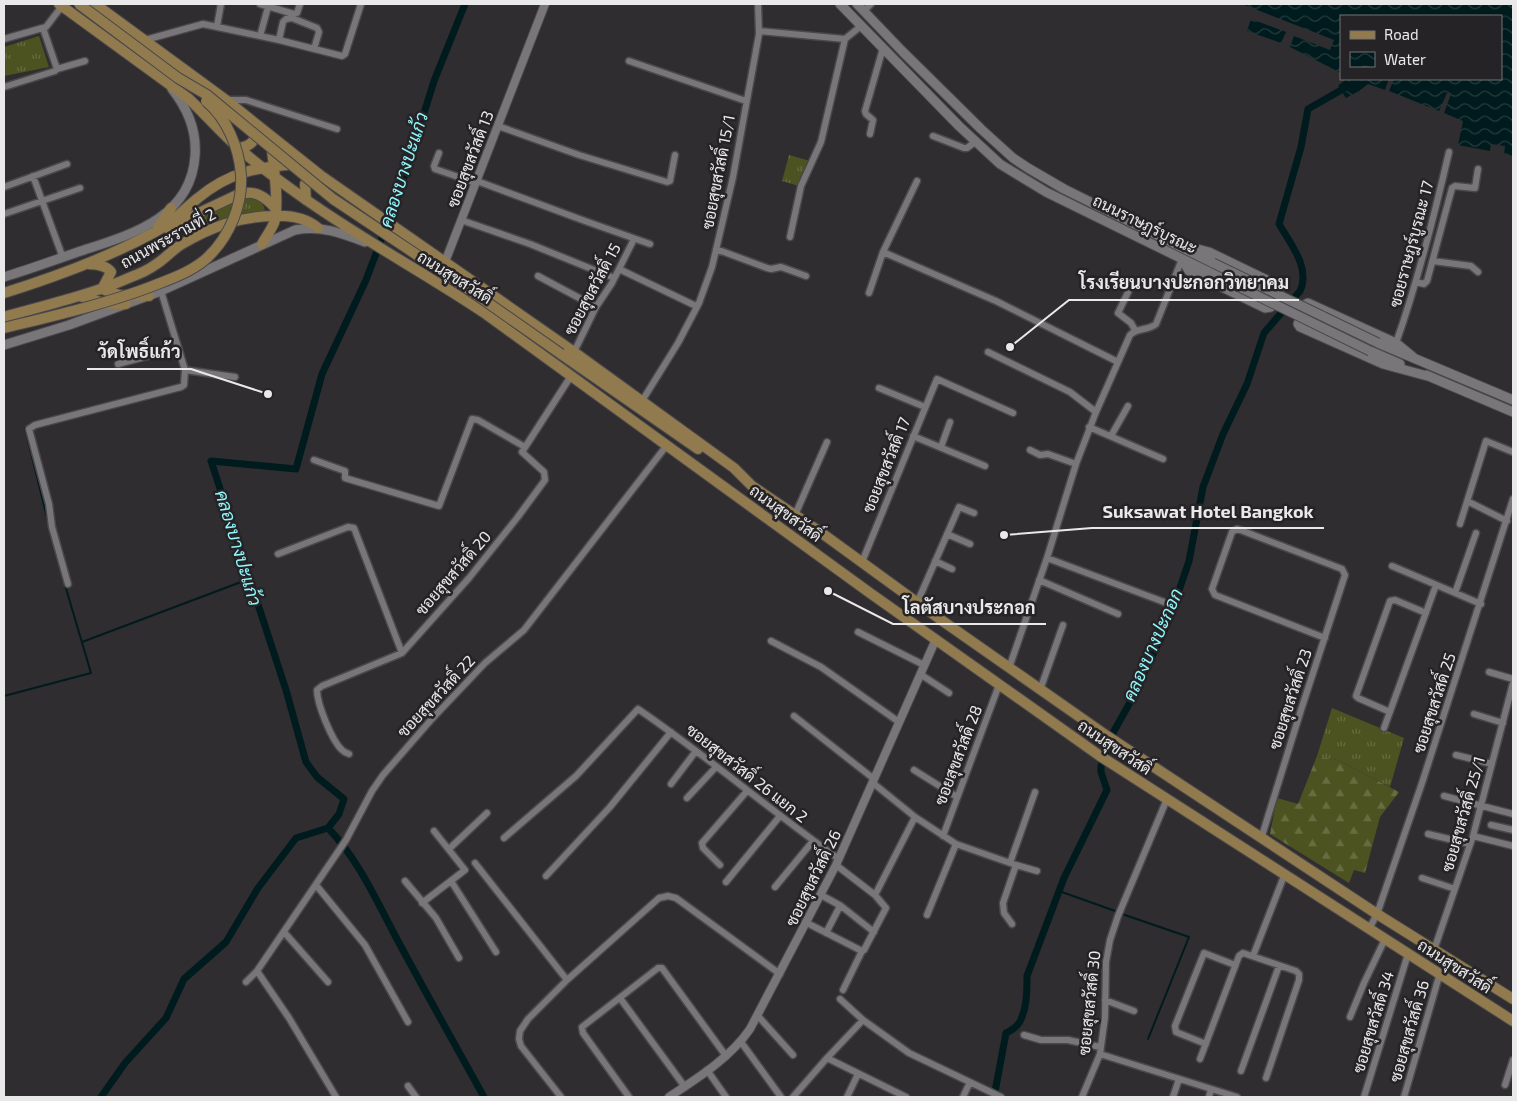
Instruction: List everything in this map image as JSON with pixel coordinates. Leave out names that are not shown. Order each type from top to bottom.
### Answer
[{"type":"main road","points":[[4,328],[100,304],[160,283],[196,266],[207,258],[222,240],[232,223],[239,200],[241,182],[237,151],[224,122],[210,104],[79,4]]},
{"type":"main road","name":"ถนนสุขสวัสดิ์","points":[[95,4],[270,133],[320,175],[574,352],[734,468],[746,481],[1040,690],[1126,750],[1261,839],[1513,999]]},
{"type":"main road","name":"ถนนราษฎร์บูรณะ","points":[[840,4],[975,142],[1000,164],[1029,182],[1370,351],[1513,412]]},
{"type":"main road","name":"ถนนสุขสวัสดิ์","points":[[61,5],[167,82],[203,112],[239,148],[270,170],[306,200],[374,245],[470,303],[1100,756],[1284,876],[1440,973],[1513,1021]]},
{"type":"main road","name":"ถนนราษฎร์บูรณะ","points":[[861,7],[981,129],[1028,168],[1064,189],[1378,343],[1513,400]]},
{"type":"main road","points":[[178,78],[207,95],[334,199],[472,290],[672,432],[746,481]]},
{"type":"main road","name":"ถนนพระรามที่ 2","points":[[4,277],[127,236],[156,221],[181,197],[192,178],[196,148],[195,134],[188,113],[167,82]]},
{"type":"main road","points":[[239,148],[252,144],[257,124]]},
{"type":"main road","points":[[262,244],[274,224],[275,212],[270,170],[270,133]]},
{"type":"main road","name":"ถนนพระรามที่ 2","points":[[4,293],[47,280],[88,264],[155,233],[210,188],[244,171],[270,170],[300,164],[308,166]]},
{"type":"main road","points":[[306,200],[305,184],[311,177],[320,175]]},
{"type":"main road","points":[[155,233],[247,192],[264,196],[275,212]]},
{"type":"main road","points":[[155,233],[171,208]]},
{"type":"main road","name":"ถนนพระรามที่ 2","points":[[4,316],[102,289],[154,266],[181,245],[229,221],[275,212],[302,218],[318,228]]},
{"type":"main road","points":[[176,225],[182,228],[185,234],[181,245]]},
{"type":"main road","name":"ถนนพระรามที่ 2","points":[[4,345],[69,325],[162,291],[295,230],[318,228],[332,230],[374,245]]},
{"type":"main road","points":[[1168,240],[1209,252],[1279,289],[1271,307],[1265,308],[1189,271],[1182,259]]},
{"type":"main road","points":[[88,264],[102,266],[111,272],[102,289],[119,295],[149,296]]},
{"type":"main road","points":[[80,296],[96,302],[126,304]]},
{"type":"main road","points":[[1413,357],[1396,343],[1308,303],[1298,324],[1383,364],[1432,377]]},
{"type":"street","points":[[217,26],[221,4]]},
{"type":"street","points":[[260,4],[294,14],[297,12],[300,4]]},
{"type":"street","points":[[145,40],[202,24],[279,40],[342,56],[345,54],[361,4]]},
{"type":"street","name":"ซอยสุขสวัสดิ์ 13","points":[[445,262],[545,4]]},
{"type":"street","name":"ซอยสุขสวัสดิ์ 15/1","points":[[642,401],[678,343],[712,267],[733,177],[759,31],[758,4]]},
{"type":"street","points":[[861,7],[871,4]]},
{"type":"street","points":[[4,40],[46,27],[61,5]]},
{"type":"street","points":[[260,36],[268,7]]},
{"type":"street","points":[[279,40],[284,22],[286,19],[292,18],[317,28],[319,32],[314,49]]},
{"type":"street","points":[[790,238],[801,186],[821,142],[845,38],[861,26]]},
{"type":"street","points":[[43,28],[56,69]]},
{"type":"street","points":[[759,31],[845,38]]},
{"type":"street","points":[[870,134],[873,120],[866,114],[865,110],[883,48]]},
{"type":"street","points":[[4,87],[85,61]]},
{"type":"street","points":[[629,61],[746,101]]},
{"type":"street","points":[[226,100],[246,100],[337,128]]},
{"type":"street","points":[[498,126],[579,155],[667,182],[670,181],[675,155]]},
{"type":"street","points":[[933,136],[964,148],[975,142]]},
{"type":"street","points":[[439,152],[434,166],[435,169],[477,182],[650,244]]},
{"type":"street","name":"ซอยราษฎร์บูรณะ 17","points":[[1396,343],[1416,282],[1450,152]]},
{"type":"street","points":[[4,187],[67,164]]},
{"type":"street","points":[[1416,282],[1424,284],[1428,281],[1452,188],[1455,186],[1475,188],[1478,169]]},
{"type":"street","points":[[33,176],[63,258]]},
{"type":"street","points":[[869,293],[883,252],[917,181]]},
{"type":"street","points":[[4,214],[80,188]]},
{"type":"street","points":[[461,220],[530,244],[614,278]]},
{"type":"street","name":"ซอยสุขสวัสดิ์ 15","points":[[574,352],[596,307],[614,278],[634,239]]},
{"type":"street","name":"ซอยสุขสวัสดิ์ 15/1","points":[[716,249],[767,268],[781,267],[806,276]]},
{"type":"street","points":[[883,252],[996,301],[1118,362]]},
{"type":"street","points":[[1009,668],[1089,427],[1130,335],[1135,330],[1152,327],[1156,324],[1182,259]]},
{"type":"street","points":[[1433,260],[1471,266],[1478,272]]},
{"type":"street","points":[[619,269],[696,306]]},
{"type":"street","points":[[538,276],[596,307]]},
{"type":"street","points":[[1133,282],[1118,313],[1131,323],[1135,330]]},
{"type":"street","points":[[68,584],[52,527],[49,504],[29,429],[35,425],[184,385],[186,380],[185,370],[162,291]]},
{"type":"street","points":[[118,364],[178,348]]},
{"type":"street","points":[[988,352],[1070,392],[1096,412]]},
{"type":"street","points":[[185,370],[234,377]]},
{"type":"street","points":[[314,460],[345,471],[346,478],[439,506],[472,419],[478,420],[525,447],[571,376]]},
{"type":"street","name":"ซอยสุขสวัสดิ์ 17","points":[[862,562],[937,379],[1013,413]]},
{"type":"street","points":[[879,388],[911,398],[925,407]]},
{"type":"street","points":[[1111,436],[1128,406]]},
{"type":"street","points":[[941,447],[950,422]]},
{"type":"street","points":[[1089,427],[1163,459]]},
{"type":"street","points":[[913,436],[985,466]]},
{"type":"street","points":[[1460,524],[1486,441],[1513,452]]},
{"type":"street","points":[[795,515],[827,442]]},
{"type":"street","name":"ซอยสุขสวัสดิ์ 22","points":[[246,982],[257,971],[316,885],[354,826],[372,791],[383,775],[430,721],[486,663],[524,630],[667,445]]},
{"type":"street","name":"ซอยสุขสวัสดิ์ 20","points":[[349,754],[341,750],[332,734],[318,699],[318,690],[322,686],[402,653],[469,578],[545,480],[544,472],[523,455],[525,447]]},
{"type":"street","points":[[1030,450],[1040,455],[1048,454],[1076,464]]},
{"type":"street","name":"ซอยสุขสวัสดิ์ 25","points":[[1369,929],[1377,914],[1481,604],[1513,499]]},
{"type":"street","points":[[1470,504],[1507,520]]},
{"type":"street","points":[[917,603],[959,507],[974,513]]},
{"type":"street","points":[[278,554],[348,527],[354,528],[402,653]]},
{"type":"street","name":"ซอยสุขสวัสดิ์ 23","points":[[1261,839],[1325,638],[1345,575],[1342,569],[1237,529],[1232,532],[1212,589],[1215,595],[1325,638]]},
{"type":"street","points":[[1455,593],[1476,533]]},
{"type":"street","points":[[947,534],[970,544]]},
{"type":"street","points":[[1047,558],[1164,602]]},
{"type":"street","points":[[935,561],[952,569]]},
{"type":"street","points":[[1392,566],[1481,604]]},
{"type":"street","points":[[1039,580],[1118,614]]},
{"type":"street","points":[[1384,728],[1436,585]]},
{"type":"street","points":[[1390,712],[1356,696],[1390,601],[1392,600],[1426,613]]},
{"type":"street","points":[[1040,690],[1063,625]]},
{"type":"street","points":[[858,632],[924,665]]},
{"type":"street","name":"ซอยสุขสวัสดิ์ 26","points":[[670,1097],[679,1095],[685,1087],[726,1056],[741,1042],[758,1016],[837,862],[936,639]]},
{"type":"street","points":[[770,641],[821,667],[899,722]]},
{"type":"street","points":[[1489,672],[1513,679]]},
{"type":"street","points":[[920,674],[949,693]]},
{"type":"street","name":"ซอยสุขสวัสดิ์ 25/1","points":[[1434,950],[1482,806],[1513,683]]},
{"type":"street","name":"ซอยสุขสวัสดิ์ 28","points":[[943,836],[999,685]]},
{"type":"street","name":"ซอยสุขสวัสดิ์ 26 แยก 2","points":[[504,838],[576,776],[638,709],[671,732],[813,841],[875,895]]},
{"type":"street","points":[[1474,714],[1503,723]]},
{"type":"street","points":[[794,716],[915,817],[943,836],[956,844],[1037,872]]},
{"type":"street","points":[[546,876],[610,807],[671,732]]},
{"type":"street","points":[[671,784],[696,751]]},
{"type":"street","points":[[1456,755],[1492,764]]},
{"type":"street","points":[[687,798],[716,767]]},
{"type":"street","points":[[914,770],[957,797]]},
{"type":"street","points":[[720,865],[702,848],[702,843],[747,791]]},
{"type":"street","points":[[1012,924],[1004,913],[1003,903],[1035,792]]},
{"type":"street","points":[[1444,796],[1513,814]]},
{"type":"street","name":"ซอยสุขสวัสดิ์ 30","points":[[1082,1097],[1100,1050],[1105,1000],[1106,962],[1110,940],[1119,913],[1167,798]]},
{"type":"street","points":[[449,849],[487,813]]},
{"type":"street","points":[[726,882],[780,816]]},
{"type":"street","points":[[843,990],[886,908],[875,895],[915,817]]},
{"type":"street","points":[[1490,825],[1513,830]]},
{"type":"street","points":[[422,902],[466,870],[434,831]]},
{"type":"street","points":[[1428,834],[1470,844]]},
{"type":"street","points":[[1473,836],[1513,846]]},
{"type":"street","points":[[775,887],[813,841]]},
{"type":"street","points":[[927,915],[956,844]]},
{"type":"street","points":[[475,863],[567,980]]},
{"type":"street","points":[[1253,956],[1284,876]]},
{"type":"street","points":[[1422,878],[1455,888]]},
{"type":"street","points":[[405,880],[436,918],[459,958]]},
{"type":"street","points":[[451,881],[496,952]]},
{"type":"street","points":[[316,885],[365,945],[408,1022]]},
{"type":"street","points":[[821,895],[840,906],[874,932]]},
{"type":"street","points":[[561,1097],[521,1046],[519,1039],[520,1031],[528,1019],[567,980],[654,901],[668,896],[676,898],[780,974]]},
{"type":"street","points":[[826,933],[840,906]]},
{"type":"street","points":[[807,923],[862,951]]},
{"type":"street","points":[[284,932],[328,982]]},
{"type":"street","points":[[1350,1017],[1384,939]]},
{"type":"street","points":[[1206,1044],[1176,1032],[1175,1029],[1204,953],[1235,965]]},
{"type":"street","points":[[1200,1059],[1235,965],[1239,956],[1243,953],[1296,971],[1299,974],[1299,980],[1266,1078]]},
{"type":"street","name":"ซอยสุขสวัสดิ์ 34","points":[[1364,1097],[1408,954]]},
{"type":"street","points":[[1241,1071],[1279,966]]},
{"type":"street","points":[[629,1097],[582,1033],[582,1030],[584,1025],[658,968],[662,968],[726,1056]]},
{"type":"street","points":[[257,971],[289,1018],[336,1097]]},
{"type":"street","name":"ซอยสุขสวัสดิ์ 36","points":[[1404,1097],[1440,973]]},
{"type":"street","points":[[620,998],[685,1087]]},
{"type":"street","points":[[840,999],[863,1020],[910,1053],[1000,1097]]},
{"type":"street","points":[[1105,1000],[1134,1011]]},
{"type":"street","points":[[758,1016],[793,1055]]},
{"type":"street","points":[[793,1097],[863,1020]]},
{"type":"street","points":[[1024,1034],[1041,1040],[1068,1040],[1237,1097]]},
{"type":"street","points":[[741,1042],[781,1097]]},
{"type":"street","points":[[827,1058],[906,1097]]},
{"type":"street","points":[[1505,1085],[1513,1060]]},
{"type":"street","points":[[707,1070],[726,1097]]},
{"type":"street","points":[[847,1097],[858,1074]]},
{"type":"street","points":[[1173,1097],[1179,1079]]},
{"type":"street","points":[[963,1097],[970,1082]]},
{"type":"street","points":[[408,1086],[416,1097]]},
{"type":"street","points":[[886,1097],[890,1089]]},
{"type":"street","points":[[1209,1097],[1211,1089]]},
{"type":"green space","points":[[39,36],[49,67],[4,76],[4,47]]},
{"type":"green space","points":[[789,155],[810,161],[799,186],[782,181]]},
{"type":"green space","points":[[243,196],[255,199],[263,204],[265,212],[230,217],[191,233],[189,223]]},
{"type":"green space","points":[[1332,708],[1404,738],[1390,787],[1338,760],[1317,756]]},
{"type":"green space","points":[[1317,756],[1338,760],[1399,792],[1380,817],[1365,873],[1354,870],[1349,883],[1270,834],[1277,798],[1298,804]]},
{"type":"water","points":[[1242,4],[1513,4],[1513,156],[1504,154],[1505,146],[1491,144],[1490,151],[1458,145],[1463,121],[1444,113],[1451,94],[1447,93],[1439,111],[1389,91],[1394,80],[1502,80],[1502,15],[1340,15],[1340,72],[1290,47],[1294,36],[1330,50],[1334,40]]},
{"type":"water","points":[[1251,19],[1286,32],[1281,43],[1247,31]]},
{"type":"water","points":[[1345,80],[1389,80],[1385,90],[1368,84],[1346,98],[1338,86]]},
{"type":"waterway","name":"คลองบางปะแก้ว","points":[[101,1097],[125,1063],[166,1018],[184,979],[226,942],[258,888],[296,838],[328,828],[339,814],[344,799],[317,777],[306,762],[286,690],[211,461],[296,469],[322,374],[366,280],[400,190],[434,81],[465,4]]},
{"type":"waterway","name":"คลองบางปะกอก","points":[[994,1097],[1006,1033],[1013,1029],[1022,1018],[1026,1000],[1027,976],[1064,878],[1107,790],[1101,766],[1114,731],[1128,706],[1170,617],[1189,561],[1203,487],[1223,434],[1247,384],[1264,333],[1300,291],[1303,282],[1303,274],[1298,256],[1279,224],[1301,147],[1308,109],[1358,80]]},
{"type":"waterway","points":[[25,428],[53,542]]},
{"type":"waterway","points":[[82,642],[249,579]]},
{"type":"waterway","points":[[4,696],[91,673],[65,585]]},
{"type":"waterway","points":[[328,828],[339,840],[367,882],[484,1097]]},
{"type":"waterway","points":[[1059,891],[1118,912]]},
{"type":"waterway","points":[[1122,914],[1189,937],[1148,1039]]},
{"type":"place","name":"โรงเรียนบางปะกอกวิทยาคม","points":[[1010,347]]},
{"type":"place","name":"วัดโพธิ์แก้ว","points":[[268,394]]},
{"type":"place","name":"Suksawat Hotel Bangkok","points":[[1004,535]]},
{"type":"place","name":"โลตัสบางประกอก","points":[[828,591]]}]
